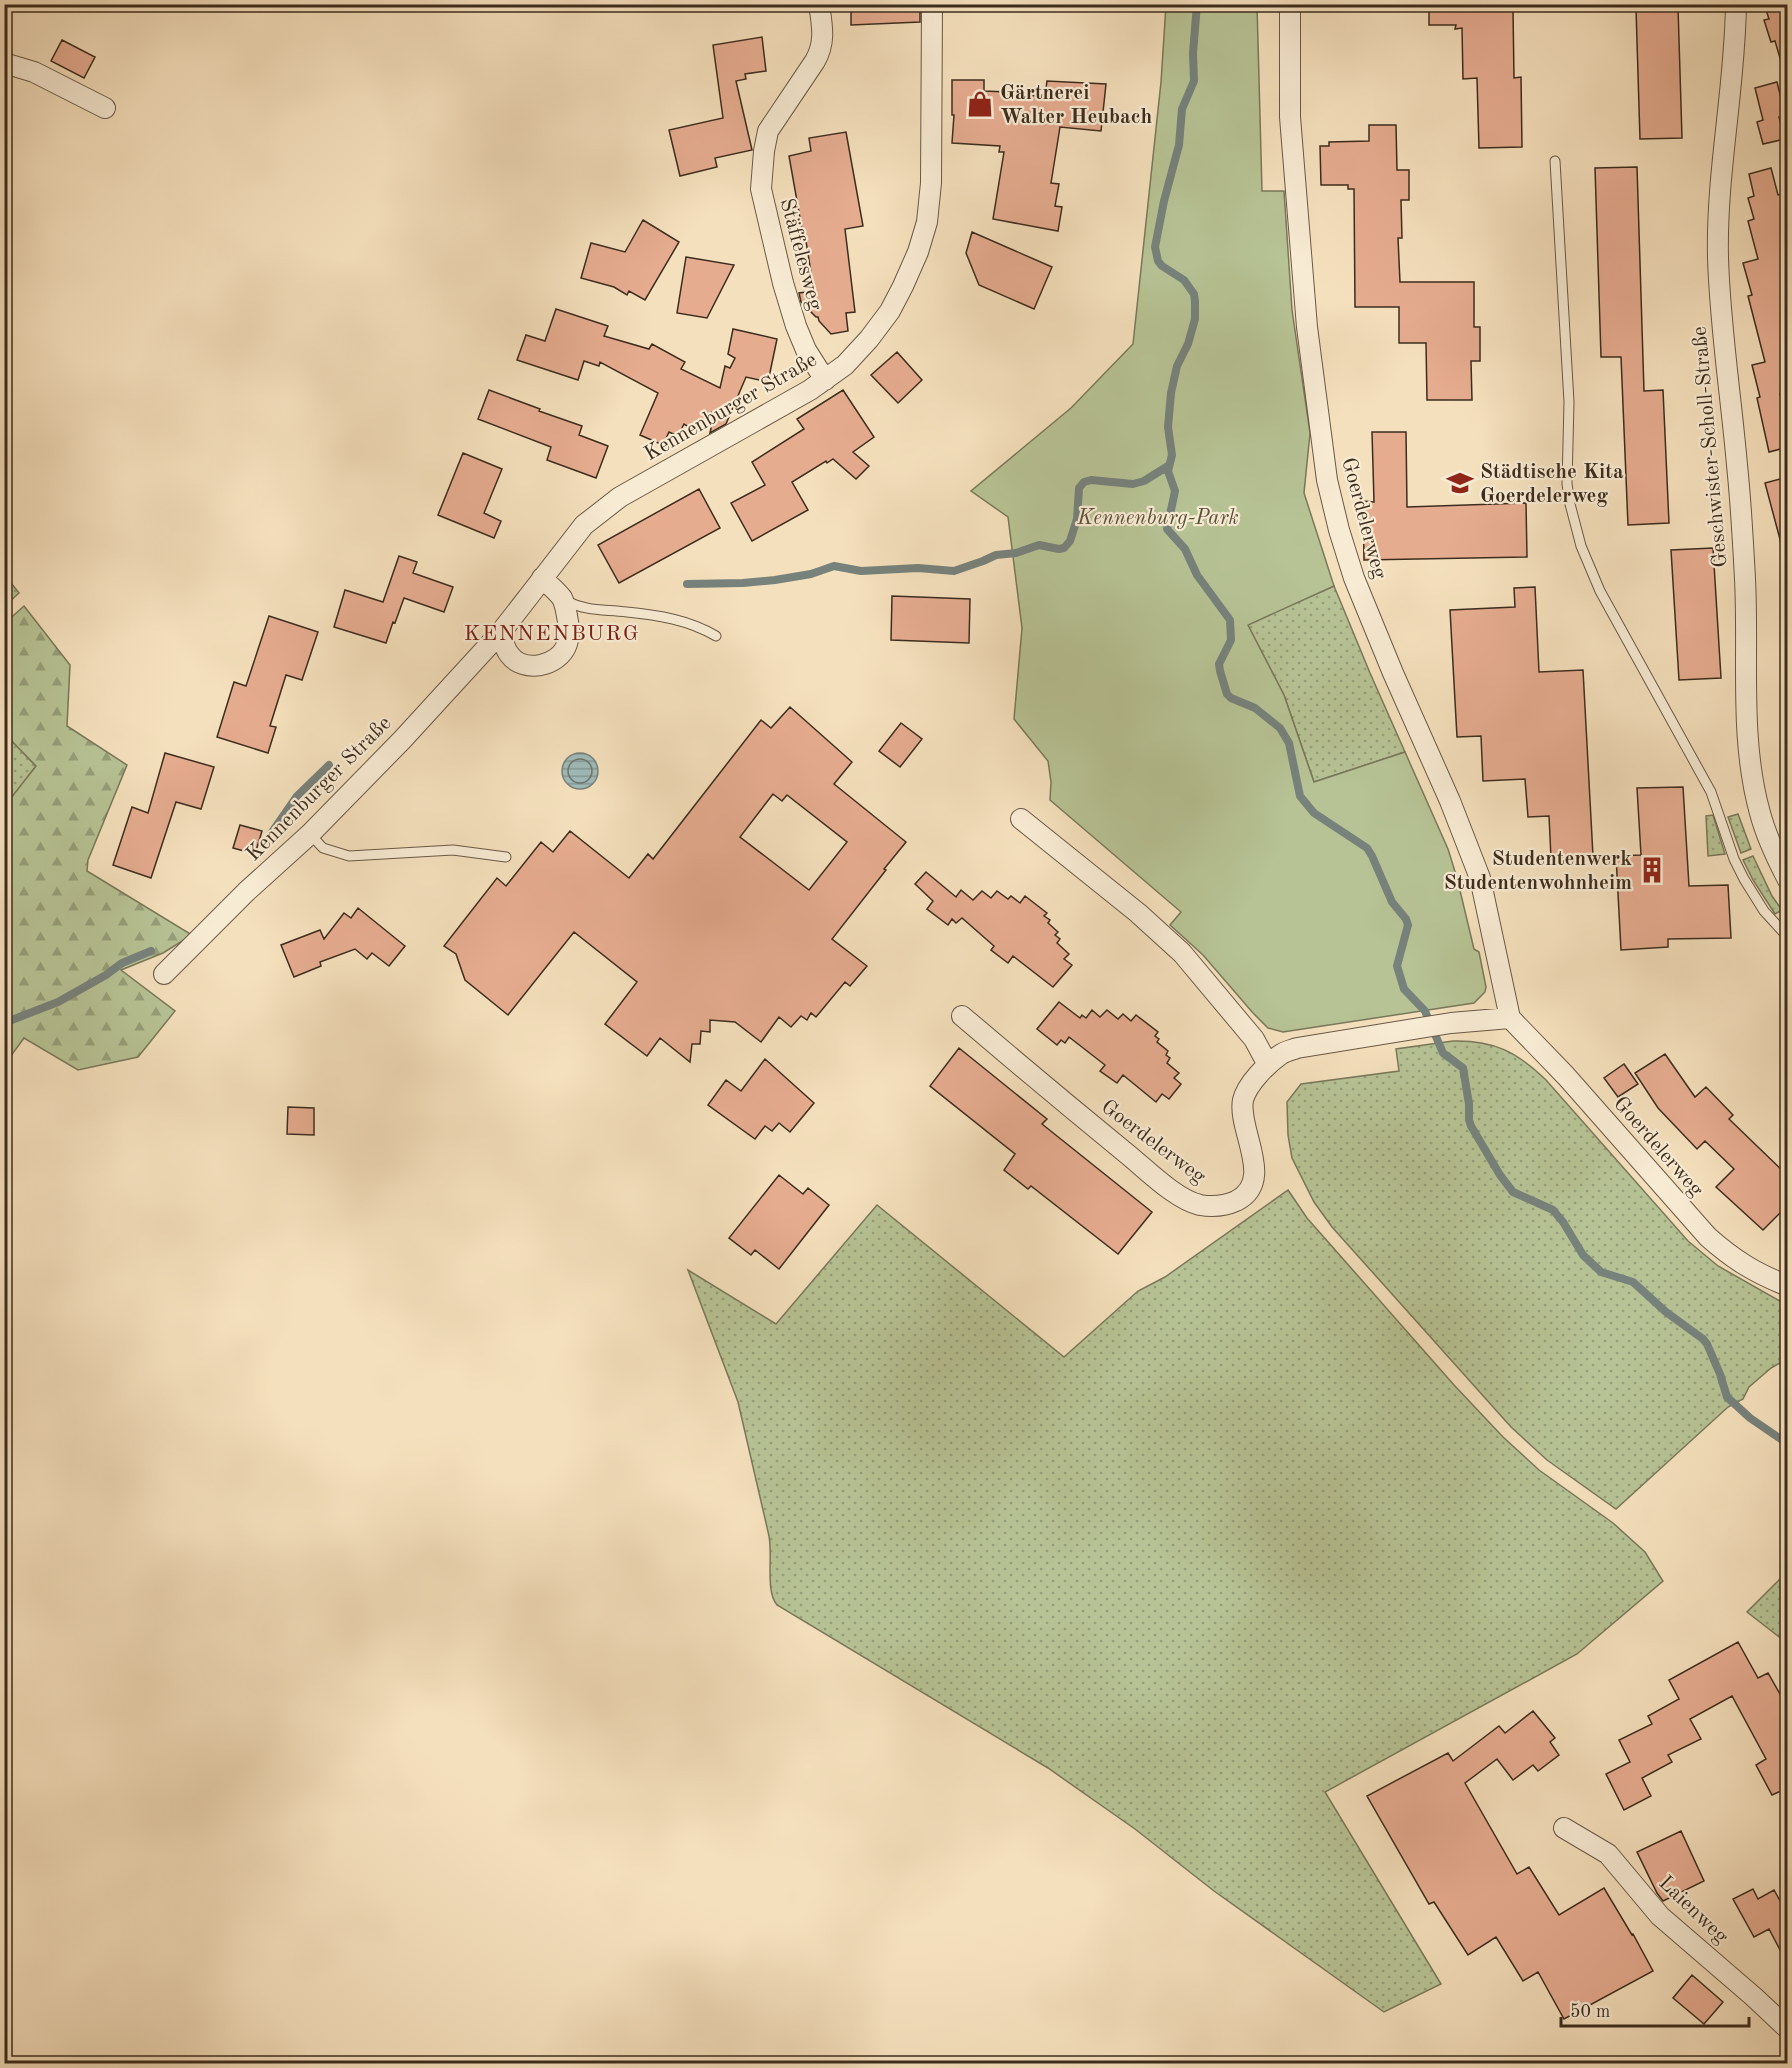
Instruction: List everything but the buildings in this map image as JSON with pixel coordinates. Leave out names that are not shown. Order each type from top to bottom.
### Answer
[{"type":"street","name":"Stäffelesweg","points":[[819,4],[823,28],[821,49],[809,71],[768,131],[761,189],[779,267],[796,326],[806,350],[825,380]]},
{"type":"street","name":"Kennenburger Straße","points":[[165,975],[246,892],[309,834],[402,740],[501,632],[574,536],[589,520],[607,506],[795,400],[825,380],[856,354],[879,326],[903,286],[923,237],[929,206],[932,4]]},
{"type":"street","name":"Goerdelerweg","points":[[1290,4],[1290,117],[1297,210],[1308,337],[1327,480],[1354,578],[1450,801],[1480,878],[1510,1018],[1566,1076],[1708,1237],[1732,1258],[1758,1275],[1788,1286]]},
{"type":"street","name":"Geschwister-Scholl-Straße","points":[[1736,4],[1720,196],[1718,258],[1720,306],[1743,531],[1751,772],[1760,815],[1788,880]]},
{"type":"street","points":[[4,63],[34,72],[105,108]]},
{"type":"street","points":[[501,632],[506,649],[514,660],[530,665],[551,662],[558,658],[567,643],[569,624],[562,598],[542,578]]},
{"type":"street","points":[[1021,819],[1138,913],[1182,953],[1254,1039],[1268,1065]]},
{"type":"street","name":"Goerdelerweg","points":[[962,1016],[1182,1197],[1200,1205],[1220,1206],[1243,1196],[1253,1180],[1254,1163],[1244,1114],[1244,1099],[1251,1085],[1281,1054],[1297,1048],[1451,1023],[1510,1018]]},
{"type":"street","name":"Laienweg","points":[[1564,1828],[1608,1854],[1618,1863],[1660,1916],[1754,1997],[1788,2030]]},
{"type":"lane","points":[[1555,161],[1569,402],[1567,484],[1581,546],[1600,591],[1711,792],[1734,859],[1752,895],[1777,927],[1785,934],[1788,932]]},
{"type":"lane","points":[[562,598],[585,609],[636,613],[683,622],[716,636]]},
{"type":"lane","points":[[309,834],[323,848],[349,856],[453,850],[506,857]]},
{"type":"green space","name":"Kennenburg-Park","points":[[1166,5],[1257,5],[1262,191],[1284,191],[1292,310],[1310,433],[1304,493],[1334,586],[1248,625],[1284,695],[1314,782],[1405,752],[1448,849],[1474,949],[1479,952],[1486,987],[1485,992],[1474,1003],[1283,1032],[1268,1028],[1203,955],[1170,925],[1181,912],[1050,800],[1051,782],[1048,761],[1014,719],[1022,628],[1008,517],[971,491],[1071,408],[1133,344],[1161,82]]},
{"type":"green space","points":[[4,574],[19,593],[5,606],[4,606]]},
{"type":"green space","points":[[1334,586],[1405,752],[1314,782],[1284,695],[1247,624]]},
{"type":"green space","points":[[24,606],[70,665],[67,726],[127,765],[88,860],[87,871],[192,935],[163,953],[121,970],[175,1011],[138,1057],[78,1070],[24,1038],[5,1064],[4,807],[36,766],[5,734],[5,623]]},
{"type":"green space","points":[[5,734],[36,766],[5,807]]},
{"type":"green space","points":[[1738,814],[1751,849],[1741,853],[1728,817]]},
{"type":"green space","points":[[1713,815],[1725,854],[1708,856],[1706,816]]},
{"type":"green space","points":[[1753,856],[1772,896],[1782,910],[1775,914],[1743,860]]},
{"type":"green space","points":[[1468,1041],[1493,1046],[1525,1062],[1546,1080],[1688,1241],[1718,1266],[1787,1305],[1787,1359],[1771,1368],[1749,1387],[1743,1399],[1728,1407],[1616,1509],[1547,1460],[1511,1427],[1332,1227],[1314,1202],[1292,1158],[1288,1135],[1287,1102],[1301,1084],[1399,1071],[1396,1049]]},
{"type":"green space","points":[[1288,1190],[1307,1218],[1454,1385],[1503,1437],[1539,1470],[1613,1523],[1645,1552],[1663,1581],[1577,1654],[1325,1792],[1441,1984],[1384,2012],[1214,1891],[1135,1829],[1048,1768],[777,1605],[771,1591],[769,1536],[738,1402],[688,1270],[776,1324],[877,1205],[1064,1357],[1138,1291],[1165,1277]]},
{"type":"green space","points":[[1787,1572],[1787,1643],[1747,1612]]},
{"type":"water","points":[[580,753],[593,758],[598,771],[593,784],[580,789],[567,784],[562,771],[567,758]]},
{"type":"waterway","points":[[1197,4],[1193,53],[1194,81],[1182,109],[1179,145],[1155,247],[1158,261],[1184,280],[1194,294],[1195,301],[1195,319],[1188,344],[1177,366],[1171,393],[1168,427],[1172,455],[1168,471],[1175,491],[1167,529],[1185,549],[1197,575],[1230,620],[1231,640],[1219,664],[1227,694],[1255,708],[1280,728],[1289,743],[1300,796],[1314,813],[1367,848],[1372,856],[1392,902],[1408,925],[1397,966],[1404,989],[1425,1011],[1443,1053],[1463,1068],[1471,1126],[1500,1175],[1513,1192],[1553,1210],[1583,1255],[1601,1272],[1633,1282],[1666,1312],[1703,1339],[1720,1374],[1727,1397],[1750,1418],[1788,1444]]},
{"type":"waterway","points":[[687,584],[775,580],[811,574],[834,566],[861,571],[918,568],[954,571],[996,555],[1016,553],[1039,545],[1064,548],[1070,541],[1077,519],[1079,488],[1084,482],[1091,480],[1133,484],[1144,481],[1168,466]]},
{"type":"waterway","points":[[270,835],[297,796],[329,765]]},
{"type":"waterway","points":[[4,1023],[58,1002],[106,975],[122,963],[151,951]]},
{"type":"place","name":"Gärtnerei Walter Heubach","points":[[980,104]]},
{"type":"place","name":"Städtische Kita Goerdelerweg","points":[[1460,483]]},
{"type":"place","name":"Studentenwerk Studentenwohnheim","points":[[1652,870]]},
{"type":"district","name":"KENNENBURG","points":[[552,632]]}]
